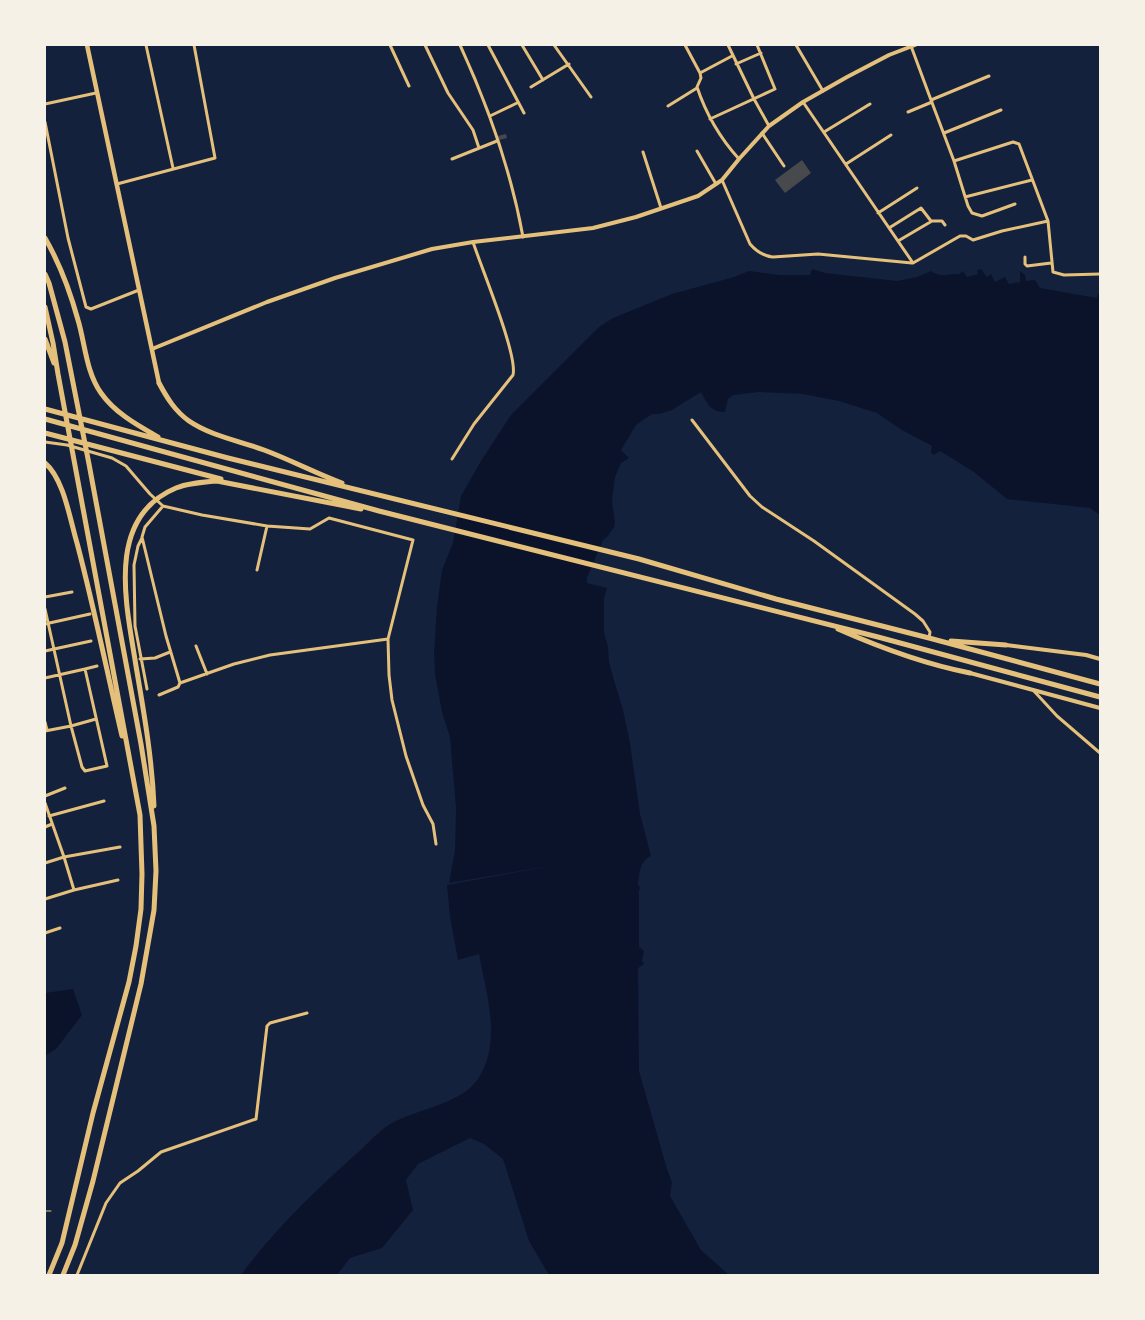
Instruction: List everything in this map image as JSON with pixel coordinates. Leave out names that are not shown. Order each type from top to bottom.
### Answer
[{"type":"highway","points":[[45,238],[64,278],[78,319],[94,382],[116,410],[132,422],[165,441]]},
{"type":"highway","points":[[45,274],[57,312],[72,375],[141,744],[154,826]]},
{"type":"highway","points":[[45,307],[140,815],[142,874],[141,909],[129,982],[93,1113],[62,1244],[49,1275]]},
{"type":"highway","points":[[45,338],[57,372]]},
{"type":"highway","points":[[159,383],[170,403],[189,421],[213,432],[288,459],[322,476],[359,489]]},
{"type":"highway","points":[[45,409],[311,479],[359,489],[639,559],[776,599],[1100,684]]},
{"type":"highway","points":[[45,418],[379,511],[823,623],[1100,696]]},
{"type":"highway","points":[[45,435],[76,441],[246,486]]},
{"type":"highway","points":[[45,463],[52,470],[60,486],[67,508],[84,571],[140,815]]},
{"type":"highway","points":[[63,1275],[93,1181],[142,984],[154,910],[156,871],[152,769],[126,595],[125,562],[129,542],[136,525],[148,507],[163,495],[194,483],[217,481],[349,507],[379,511]]},
{"type":"highway","points":[[823,623],[885,649],[970,674]]},
{"type":"highway","points":[[938,640],[1006,645]]},
{"type":"main road","points":[[87,45],[159,383]]},
{"type":"street","points":[[146,45],[173,168]]},
{"type":"street","points":[[116,184],[216,157],[194,45]]},
{"type":"street","points":[[390,45],[410,86]]},
{"type":"street","points":[[425,45],[448,93],[473,130],[479,148]]},
{"type":"street","points":[[460,45],[490,116],[516,199],[523,237]]},
{"type":"street","points":[[488,45],[517,103],[524,113]]},
{"type":"street","points":[[522,45],[544,80]]},
{"type":"street","points":[[554,45],[591,97]]},
{"type":"street","points":[[668,106],[697,88],[701,78],[700,72],[685,45]]},
{"type":"street","points":[[728,45],[769,126]]},
{"type":"street","points":[[710,119],[776,89],[757,45]]},
{"type":"street","points":[[796,45],[823,91]]},
{"type":"street","points":[[152,349],[244,310],[335,278],[432,249],[473,242],[593,228],[636,217],[698,196],[722,180],[769,126],[803,102],[871,63],[913,46],[970,211],[979,216],[1015,204]]},
{"type":"street","points":[[736,64],[761,53]]},
{"type":"street","points":[[700,72],[732,56]]},
{"type":"street","points":[[531,87],[569,64]]},
{"type":"street","points":[[908,112],[989,76]]},
{"type":"street","points":[[697,88],[710,119],[726,144],[739,159]]},
{"type":"street","points":[[45,104],[96,93]]},
{"type":"street","points":[[803,102],[913,263]]},
{"type":"street","points":[[490,116],[517,103]]},
{"type":"street","points":[[824,132],[870,104]]},
{"type":"street","points":[[944,133],[1002,110]]},
{"type":"street","points":[[45,122],[68,238],[86,308],[91,310],[139,290]]},
{"type":"street","points":[[762,133],[784,166]]},
{"type":"street","points":[[846,164],[891,134]]},
{"type":"street","points":[[452,159],[497,140]]},
{"type":"street","points":[[954,161],[1015,142],[1019,145],[1048,221],[1053,272],[1060,274],[1100,274]]},
{"type":"street","points":[[697,151],[716,184]]},
{"type":"street","points":[[643,152],[661,208]]},
{"type":"street","points":[[722,180],[751,245],[769,257],[818,254],[913,263],[960,236],[966,236],[974,240],[1002,231],[1048,221]]},
{"type":"street","points":[[965,196],[1032,180]]},
{"type":"street","points":[[878,213],[917,188]]},
{"type":"street","points":[[889,228],[921,208],[932,222]]},
{"type":"street","points":[[898,242],[932,222],[942,220],[945,225]]},
{"type":"street","points":[[452,459],[474,424],[514,375],[513,360],[473,242]]},
{"type":"street","points":[[1025,257],[1027,266],[1051,263]]},
{"type":"street","points":[[692,420],[755,501],[768,513],[785,521],[915,614],[930,632],[929,638]]},
{"type":"street","points":[[45,442],[67,445],[112,458],[126,466],[150,494],[164,506],[202,515],[266,526],[310,529],[329,518],[413,540],[388,639],[389,675],[395,712],[406,756],[423,805],[433,824],[436,844]]},
{"type":"street","points":[[147,688],[135,626],[134,574],[136,553],[145,527],[164,506]]},
{"type":"street","points":[[257,570],[266,526]]},
{"type":"street","points":[[142,537],[170,652],[180,683]]},
{"type":"street","points":[[45,597],[72,592]]},
{"type":"street","points":[[45,609],[71,726],[83,770],[108,766],[85,669]]},
{"type":"street","points":[[47,624],[90,614]]},
{"type":"street","points":[[159,695],[178,687],[180,683],[234,664],[270,654],[388,639]]},
{"type":"street","points":[[45,651],[91,641]]},
{"type":"street","points":[[1006,645],[1086,655],[1100,659]]},
{"type":"street","points":[[196,646],[207,674]]},
{"type":"street","points":[[140,659],[155,658],[170,652]]},
{"type":"street","points":[[45,678],[97,666]]},
{"type":"street","points":[[970,674],[1100,708]]},
{"type":"street","points":[[1033,689],[1056,716],[1100,753]]},
{"type":"street","points":[[45,722],[46,731],[96,719]]},
{"type":"street","points":[[45,796],[66,788]]},
{"type":"street","points":[[50,816],[104,801]]},
{"type":"street","points":[[45,804],[74,890]]},
{"type":"street","points":[[45,827],[52,824]]},
{"type":"street","points":[[45,863],[64,856],[120,847]]},
{"type":"street","points":[[45,899],[118,880]]},
{"type":"street","points":[[45,933],[60,928]]},
{"type":"street","points":[[77,1275],[106,1203],[111,1193],[120,1183],[161,1152],[256,1119],[267,1026],[270,1023],[307,1013]]},
{"type":"path","points":[[45,1211],[52,1211]]},
{"type":"water","points":[[812,269],[825,273],[897,281],[917,277],[931,271],[942,275],[959,274],[963,271],[967,277],[978,274],[977,270],[981,269],[987,277],[991,274],[995,282],[1005,277],[1009,284],[1020,282],[1020,271],[1025,275],[1026,281],[1035,280],[1040,288],[1097,298],[1100,293],[1100,515],[1090,508],[1007,499],[974,472],[940,451],[934,455],[931,453],[932,446],[902,430],[877,413],[839,401],[803,394],[759,392],[733,395],[728,399],[725,412],[720,412],[712,409],[701,392],[672,410],[660,414],[652,414],[636,425],[621,450],[629,458],[621,463],[615,477],[612,501],[614,527],[603,540],[587,578],[587,583],[607,588],[604,599],[604,632],[609,662],[623,710],[630,743],[640,814],[651,856],[642,864],[638,885],[641,888],[639,890],[639,947],[644,951],[642,961],[644,964],[638,968],[639,1071],[672,1182],[670,1196],[701,1250],[729,1275],[549,1275],[529,1241],[503,1159],[484,1144],[470,1138],[418,1164],[406,1180],[413,1210],[382,1248],[350,1258],[337,1275],[241,1275],[266,1243],[295,1212],[381,1130],[401,1118],[453,1099],[474,1084],[481,1074],[487,1060],[490,1045],[491,1030],[488,999],[479,954],[458,960],[450,917],[447,885],[561,864],[449,883],[455,850],[456,808],[450,737],[442,712],[435,674],[434,653],[437,606],[442,570],[453,543],[461,496],[511,415],[599,327],[613,318],[672,294],[749,271],[780,275],[810,275]]},
{"type":"water","points":[[73,989],[82,1015],[56,1049],[45,1056],[45,993]]},
{"type":"building","points":[[506,134],[507,138],[499,140],[498,136]]},
{"type":"building","points":[[802,160],[811,173],[785,193],[775,180]]}]
